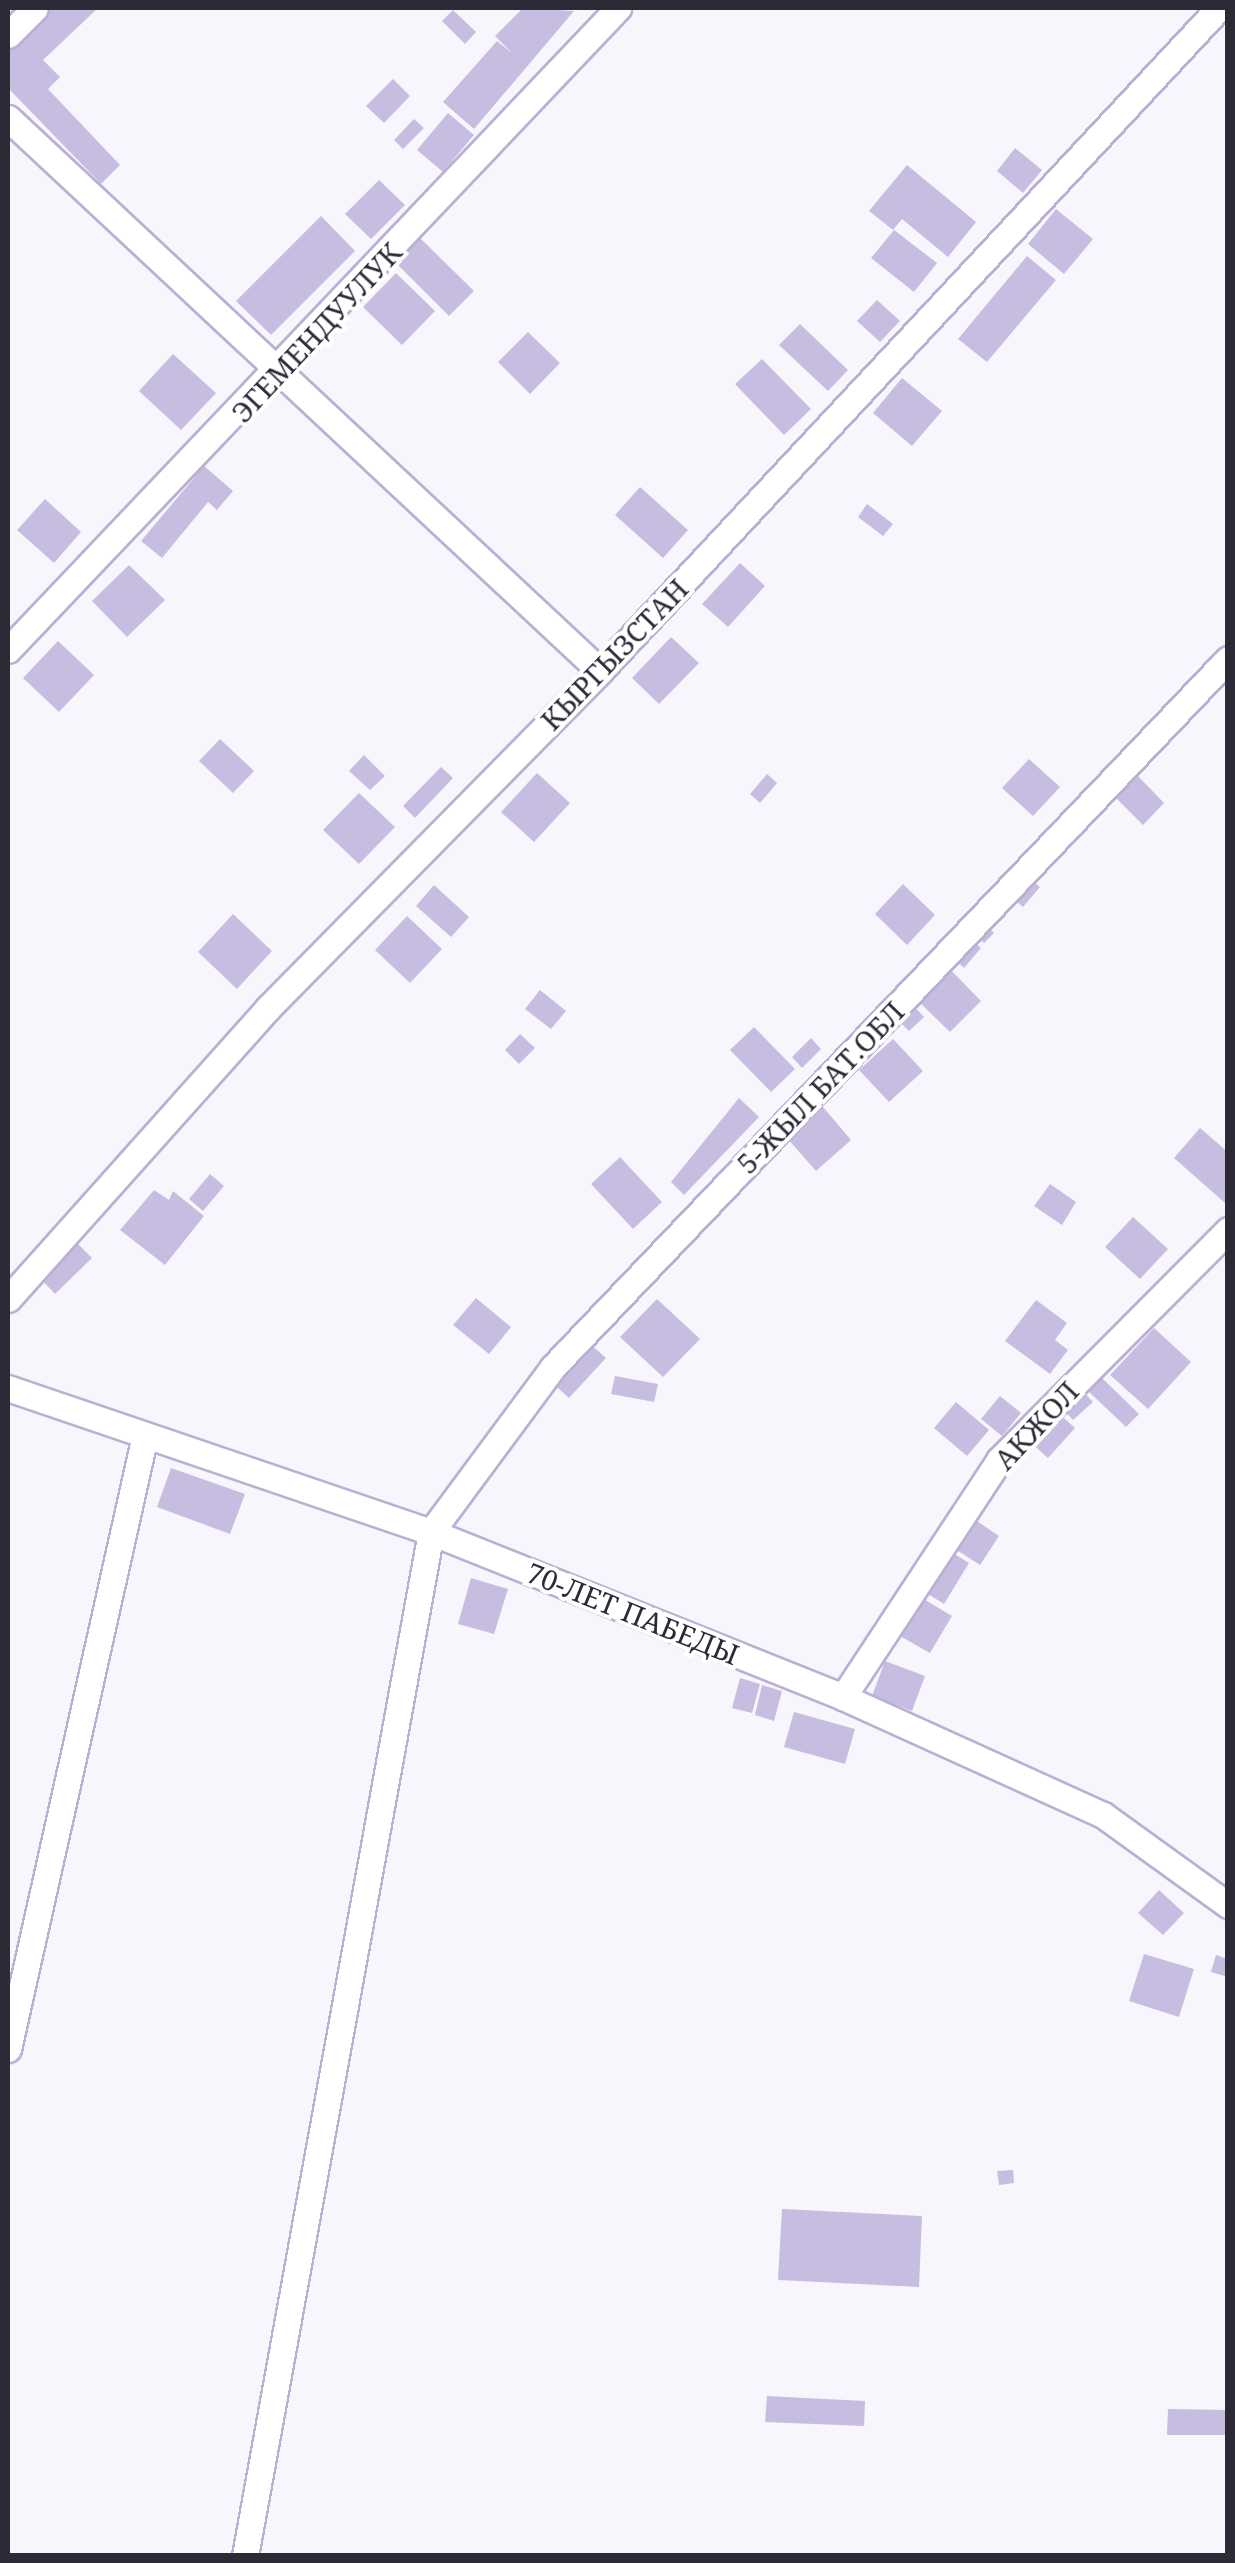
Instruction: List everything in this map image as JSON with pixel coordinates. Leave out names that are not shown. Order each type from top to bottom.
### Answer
[{"type":"street","points":[[8,35],[34,8]]},
{"type":"street","name":"ЭГЕМЕНДУУЛУК","points":[[8,650],[276,377],[618,8]]},
{"type":"street","name":"КЫРГЫЗСТАН","points":[[8,1299],[268,1008],[600,670],[1219,8]]},
{"type":"street","points":[[8,118],[276,377],[600,670]]},
{"type":"street","name":"5-ЖЫЛ БАТ.ОБЛ","points":[[431,1532],[554,1367],[1228,658]]},
{"type":"street","name":"АКЖОЛ","points":[[843,1697],[999,1460],[1228,1230]]},
{"type":"street","name":"70-ЛЕТ ПАБЕДЫ","points":[[8,1388],[431,1532],[843,1697],[1102,1815],[1228,1905]]},
{"type":"street","points":[[8,2049],[145,1434]]},
{"type":"street","points":[[245,2556],[431,1532]]},
{"type":"building","points":[[47,8],[98,8],[43,60],[60,77],[48,89],[120,165],[101,184],[8,88],[8,46]]},
{"type":"building","points":[[523,8],[574,11],[474,129],[443,102],[497,41],[512,53],[495,36]]},
{"type":"building","points":[[453,10],[476,32],[465,44],[442,21]]},
{"type":"building","points":[[393,79],[410,96],[384,123],[366,106]]},
{"type":"building","points":[[448,113],[474,135],[443,172],[417,150]]},
{"type":"building","points":[[414,119],[424,128],[403,149],[394,140]]},
{"type":"building","points":[[1015,148],[1042,170],[1023,193],[997,171]]},
{"type":"building","points":[[907,165],[976,222],[948,257],[902,219],[893,230],[869,211]]},
{"type":"building","points":[[379,180],[405,205],[371,239],[345,214]]},
{"type":"building","points":[[1056,209],[1093,239],[1064,274],[1028,244]]},
{"type":"building","points":[[321,216],[355,251],[271,335],[236,301]]},
{"type":"building","points":[[894,230],[937,263],[914,292],[871,258]]},
{"type":"building","points":[[419,237],[474,291],[449,316],[395,262]]},
{"type":"building","points":[[1027,256],[1056,280],[987,362],[958,339]]},
{"type":"building","points":[[396,273],[435,311],[402,345],[363,307]]},
{"type":"building","points":[[877,300],[900,321],[880,342],[857,321]]},
{"type":"building","points":[[800,324],[848,370],[828,391],[779,345]]},
{"type":"building","points":[[528,332],[560,363],[530,394],[498,362]]},
{"type":"building","points":[[173,354],[216,393],[181,430],[139,391]]},
{"type":"building","points":[[762,359],[811,409],[784,435],[735,384]]},
{"type":"building","points":[[902,378],[942,411],[912,446],[873,413]]},
{"type":"building","points":[[204,466],[233,491],[217,510],[208,502],[162,558],[141,541]]},
{"type":"building","points":[[640,487],[688,530],[663,558],[615,515]]},
{"type":"building","points":[[45,499],[81,532],[54,563],[17,530]]},
{"type":"building","points":[[867,504],[893,524],[883,536],[858,517]]},
{"type":"building","points":[[740,563],[765,586],[728,627],[702,604]]},
{"type":"building","points":[[129,565],[165,600],[127,637],[92,601]]},
{"type":"building","points":[[671,637],[699,663],[659,704],[632,678]]},
{"type":"building","points":[[58,641],[94,675],[59,712],[23,678]]},
{"type":"building","points":[[220,739],[254,771],[233,793],[199,761]]},
{"type":"building","points":[[364,755],[385,776],[370,790],[349,771]]},
{"type":"building","points":[[1029,759],[1060,787],[1033,816],[1002,788]]},
{"type":"building","points":[[441,767],[453,778],[415,818],[403,806]]},
{"type":"building","points":[[537,773],[570,803],[534,842],[501,812]]},
{"type":"building","points":[[767,774],[777,783],[760,803],[750,794]]},
{"type":"building","points":[[1138,776],[1164,803],[1143,825],[1116,798]]},
{"type":"building","points":[[359,793],[395,827],[359,864],[323,830]]},
{"type":"building","points":[[1027,876],[1040,887],[1023,907],[1010,896]]},
{"type":"building","points":[[903,884],[935,915],[907,945],[875,914]]},
{"type":"building","points":[[434,885],[469,917],[451,937],[416,906]]},
{"type":"building","points":[[233,914],[272,951],[237,989],[198,952]]},
{"type":"building","points":[[407,916],[442,949],[410,983],[375,950]]},
{"type":"building","points":[[984,923],[994,933],[984,943],[974,934]]},
{"type":"building","points":[[968,936],[981,948],[964,968],[951,956]]},
{"type":"building","points":[[944,963],[981,1001],[950,1032],[912,995]]},
{"type":"building","points":[[540,990],[566,1011],[551,1029],[525,1009]]},
{"type":"building","points":[[908,1000],[924,1017],[909,1031],[893,1015]]},
{"type":"building","points":[[754,1027],[795,1069],[771,1092],[730,1050]]},
{"type":"building","points":[[520,1034],[535,1048],[519,1064],[505,1050]]},
{"type":"building","points":[[811,1038],[821,1049],[802,1068],[792,1057]]},
{"type":"building","points":[[893,1039],[923,1071],[889,1102],[859,1070]]},
{"type":"building","points":[[739,1098],[759,1117],[684,1195],[671,1182]]},
{"type":"building","points":[[823,1107],[851,1140],[816,1171],[787,1138]]},
{"type":"building","points":[[1200,1128],[1228,1152],[1225,1203],[1174,1158]]},
{"type":"building","points":[[620,1157],[662,1202],[633,1229],[591,1184]]},
{"type":"building","points":[[210,1174],[224,1186],[203,1211],[189,1199]]},
{"type":"building","points":[[1050,1184],[1076,1202],[1062,1225],[1034,1206]]},
{"type":"building","points":[[154,1190],[169,1200],[173,1191],[204,1216],[165,1265],[120,1230]]},
{"type":"building","points":[[1133,1217],[1168,1249],[1140,1279],[1105,1247]]},
{"type":"building","points":[[74,1240],[92,1258],[55,1294],[38,1276]]},
{"type":"building","points":[[476,1298],[511,1327],[489,1354],[453,1325]]},
{"type":"building","points":[[657,1299],[700,1339],[663,1377],[620,1337]]},
{"type":"building","points":[[1036,1300],[1067,1323],[1055,1340],[1068,1350],[1050,1374],[1005,1341]]},
{"type":"building","points":[[1154,1328],[1191,1362],[1148,1409],[1110,1375]]},
{"type":"building","points":[[588,1342],[606,1358],[569,1398],[551,1382]]},
{"type":"building","points":[[615,1376],[658,1384],[654,1402],[611,1394]]},
{"type":"building","points":[[1100,1376],[1139,1414],[1126,1427],[1087,1390]]},
{"type":"building","points":[[1080,1388],[1093,1402],[1073,1420],[1060,1406]]},
{"type":"building","points":[[1000,1396],[1021,1413],[1002,1436],[981,1419]]},
{"type":"building","points":[[956,1402],[989,1430],[967,1456],[934,1428]]},
{"type":"building","points":[[1056,1411],[1075,1428],[1048,1458],[1029,1441]]},
{"type":"building","points":[[171,1468],[245,1494],[230,1534],[157,1507]]},
{"type":"building","points":[[971,1517],[999,1536],[980,1565],[952,1547]]},
{"type":"building","points":[[953,1553],[969,1563],[944,1604],[928,1594]]},
{"type":"building","points":[[471,1578],[508,1589],[494,1634],[458,1624]]},
{"type":"building","points":[[922,1598],[952,1616],[930,1653],[900,1636]]},
{"type":"building","points":[[885,1661],[925,1676],[912,1711],[872,1696]]},
{"type":"building","points":[[740,1678],[760,1684],[752,1713],[732,1708]]},
{"type":"building","points":[[762,1685],[782,1691],[774,1721],[755,1715]]},
{"type":"building","points":[[794,1712],[855,1729],[845,1764],[784,1747]]},
{"type":"building","points":[[1159,1890],[1184,1913],[1163,1935],[1138,1913]]},
{"type":"building","points":[[1144,1954],[1194,1969],[1179,2017],[1129,2001]]},
{"type":"building","points":[[1216,1955],[1228,1959],[1228,1977],[1211,1972]]},
{"type":"building","points":[[1013,2170],[1014,2183],[999,2185],[997,2171]]},
{"type":"building","points":[[782,2209],[922,2216],[919,2287],[778,2280]]},
{"type":"building","points":[[767,2396],[865,2401],[864,2426],[765,2422]]},
{"type":"building","points":[[1168,2409],[1228,2410],[1228,2435],[1167,2435]]}]
